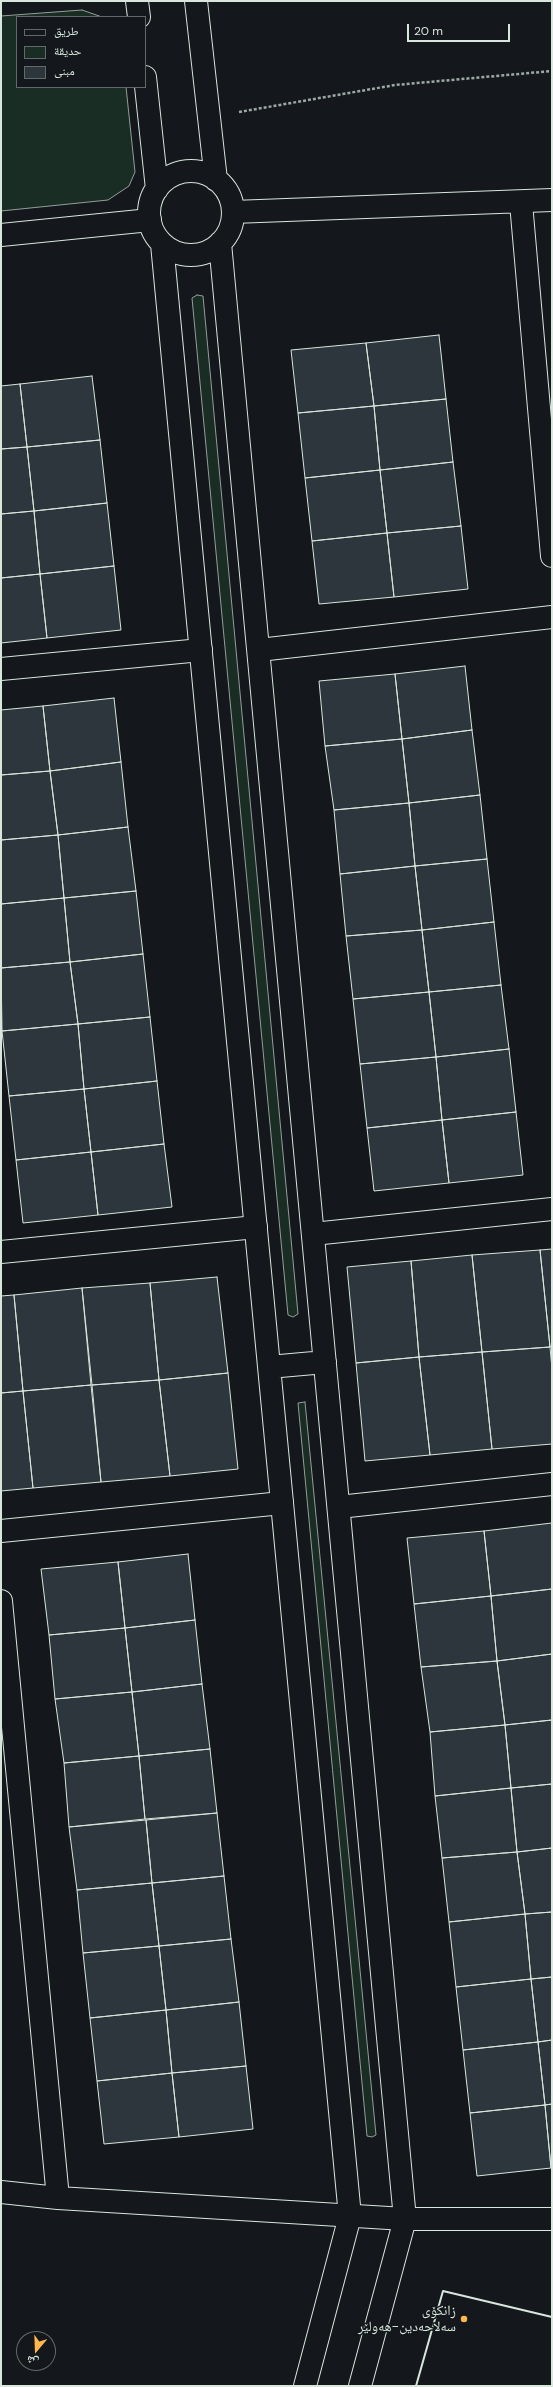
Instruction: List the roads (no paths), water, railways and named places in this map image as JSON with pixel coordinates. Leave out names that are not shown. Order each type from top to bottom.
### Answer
[{"type":"street","points":[[137,1],[139,16]]},
{"type":"street","points":[[196,1],[216,180]]},
{"type":"street","points":[[146,86],[157,189]]},
{"type":"street","points":[[181,173],[203,173],[216,180],[229,196],[233,212],[231,226],[220,243],[205,253],[191,255],[174,251],[162,244],[155,235],[150,220],[150,206],[157,189],[167,179],[181,173]]},
{"type":"street","points":[[233,212],[521,203],[552,200]]},
{"type":"street","points":[[521,203],[552,556]]},
{"type":"street","points":[[1,234],[150,220]]},
{"type":"street","points":[[220,243],[405,2219],[360,2386]]},
{"type":"street","points":[[162,244],[350,2216],[305,2386]]},
{"type":"street","points":[[259,650],[552,616]]},
{"type":"street","points":[[1,669],[201,650]]},
{"type":"street","points":[[313,1234],[552,1209]]},
{"type":"street","points":[[1,1252],[256,1227]]},
{"type":"street","points":[[269,1367],[325,1362]]},
{"type":"street","points":[[339,1507],[552,1484]]},
{"type":"street","points":[[1,1531],[282,1503]]},
{"type":"street","points":[[1,1601],[58,2198]]},
{"type":"street","points":[[1,2192],[58,2198],[405,2219],[552,2219]]},
{"type":"place","name":"زانکۆی سەلاحەدین-هەولێر","points":[[464,2319]]}]
